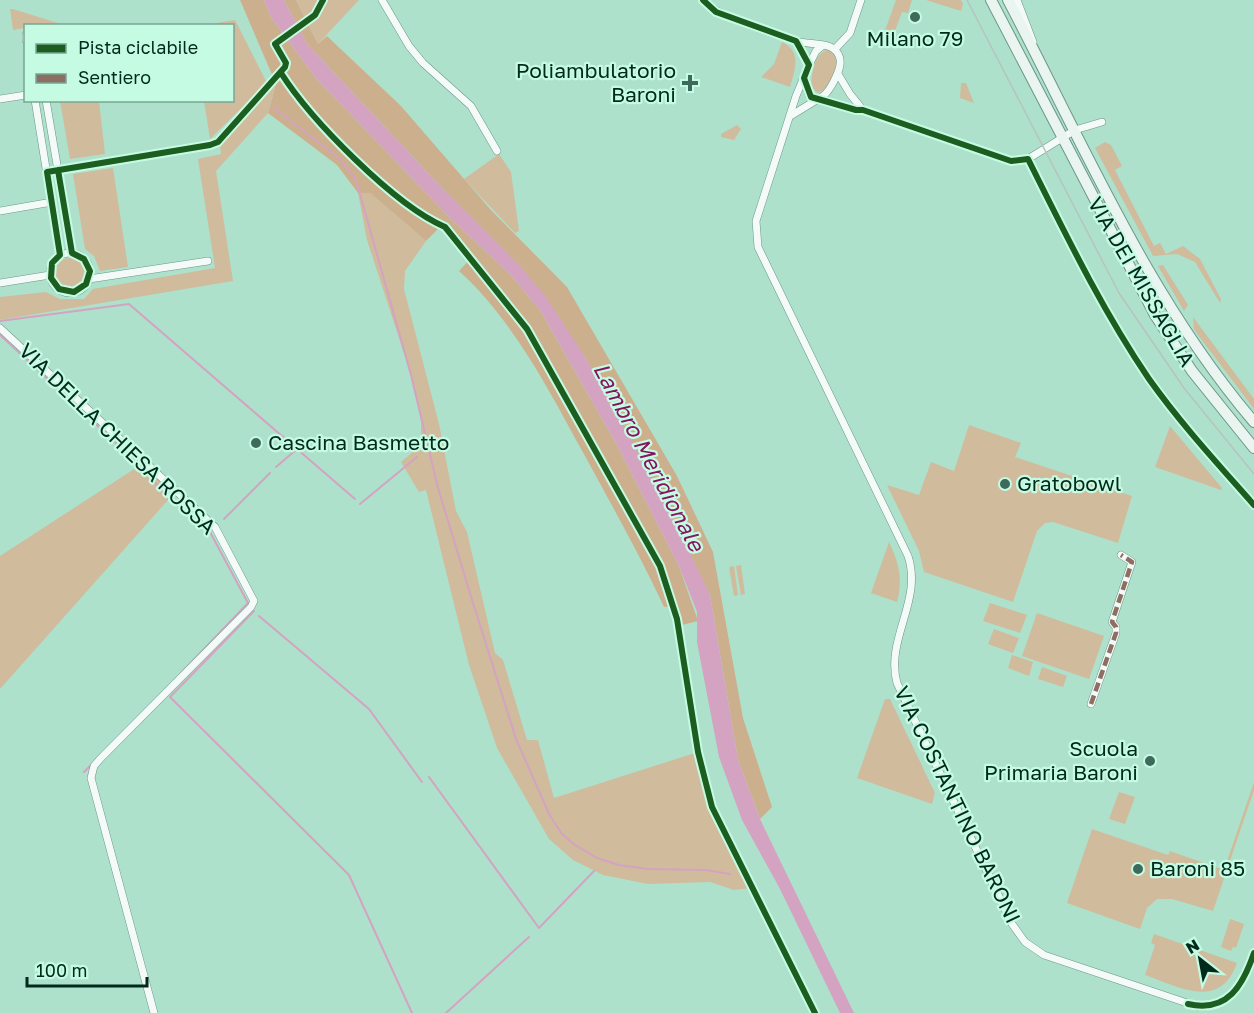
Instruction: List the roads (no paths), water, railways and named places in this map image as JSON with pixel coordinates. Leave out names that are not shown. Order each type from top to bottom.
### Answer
[{"type":"main road","name":"VIA DEI MISSAGLIA","points":[[991,0],[1167,336],[1218,405],[1254,448]]},
{"type":"main road","name":"VIA DEI MISSAGLIA","points":[[1008,0],[1154,280],[1227,391],[1254,422]]},
{"type":"street","points":[[382,0],[409,46],[423,63],[471,106],[497,151]]},
{"type":"street","points":[[704,0],[716,12],[796,41],[830,46],[835,49],[841,60],[833,84],[819,99],[792,115]]},
{"type":"street","points":[[835,49],[850,33],[861,0]]},
{"type":"street","name":"VIA DEI MISSAGLIA","points":[[1017,0],[1031,30],[1036,53]]},
{"type":"street","points":[[796,41],[809,65]]},
{"type":"street","name":"VIA COSTANTINO BARONI","points":[[822,46],[816,51],[804,78],[756,221],[758,247],[908,556],[913,587],[894,657],[897,683],[1012,924],[1025,942],[1044,955],[1199,1006],[1214,1004],[1236,990],[1245,979],[1254,953]]},
{"type":"street","points":[[838,74],[864,110]]},
{"type":"street","points":[[804,78],[809,95],[856,110],[864,110],[1011,161],[1028,159],[1062,136],[1102,122]]},
{"type":"street","points":[[0,99],[24,95]]},
{"type":"street","points":[[35,102],[60,255]]},
{"type":"street","points":[[46,102],[72,253]]},
{"type":"street","points":[[47,172],[210,145]]},
{"type":"street","points":[[1028,159],[1086,273],[1148,377],[1176,416],[1254,506]]},
{"type":"street","points":[[0,211],[52,202]]},
{"type":"street","points":[[72,253],[87,262],[88,279],[82,288],[69,292],[56,286],[50,275],[52,263],[60,255],[72,253]]},
{"type":"street","points":[[88,279],[208,261]]},
{"type":"street","points":[[0,283],[50,275]]},
{"type":"street","name":"VIA DELLA CHIESA ROSSA","points":[[0,328],[215,527],[254,601],[251,607],[100,759],[94,766],[91,777],[154,1013]]},
{"type":"street","points":[[1091,705],[1116,633],[1113,619],[1132,562],[1121,555]]},
{"type":"waterway","points":[[274,108],[340,159],[356,180],[411,375],[438,488],[473,603],[516,739],[550,816],[562,834],[597,858],[619,865],[648,869],[706,870],[730,874]]},
{"type":"waterway","points":[[0,321],[129,304],[297,449]]},
{"type":"waterway","points":[[0,335],[144,469],[165,495]]},
{"type":"waterway","points":[[276,467],[297,449],[355,499]]},
{"type":"waterway","points":[[360,504],[417,457]]},
{"type":"waterway","points":[[224,519],[270,473]]},
{"type":"waterway","points":[[171,500],[210,532],[248,603],[181,673]]},
{"type":"waterway","points":[[254,611],[170,697],[349,875],[412,1013]]},
{"type":"waterway","points":[[259,616],[369,709],[422,782]]},
{"type":"waterway","points":[[84,772],[93,763]]},
{"type":"waterway","points":[[429,777],[539,928],[594,871]]},
{"type":"waterway","points":[[446,1013],[529,937]]},
{"type":"tram line","points":[[967,0],[1119,293],[1184,388],[1254,474]]},
{"type":"place","name":"Milano 79","points":[[915,17]]},
{"type":"place","name":"Poliambulatorio Baroni","points":[[690,83]]},
{"type":"place","name":"Cascina Basmetto","points":[[256,443]]},
{"type":"place","name":"Gratobowl","points":[[1005,484]]},
{"type":"place","name":"Scuola Primaria Baroni","points":[[1150,761]]},
{"type":"place","name":"Baroni 85","points":[[1138,869]]},
{"type":"water label","name":"Lambro Meridionale","points":[[649,457]]}]
